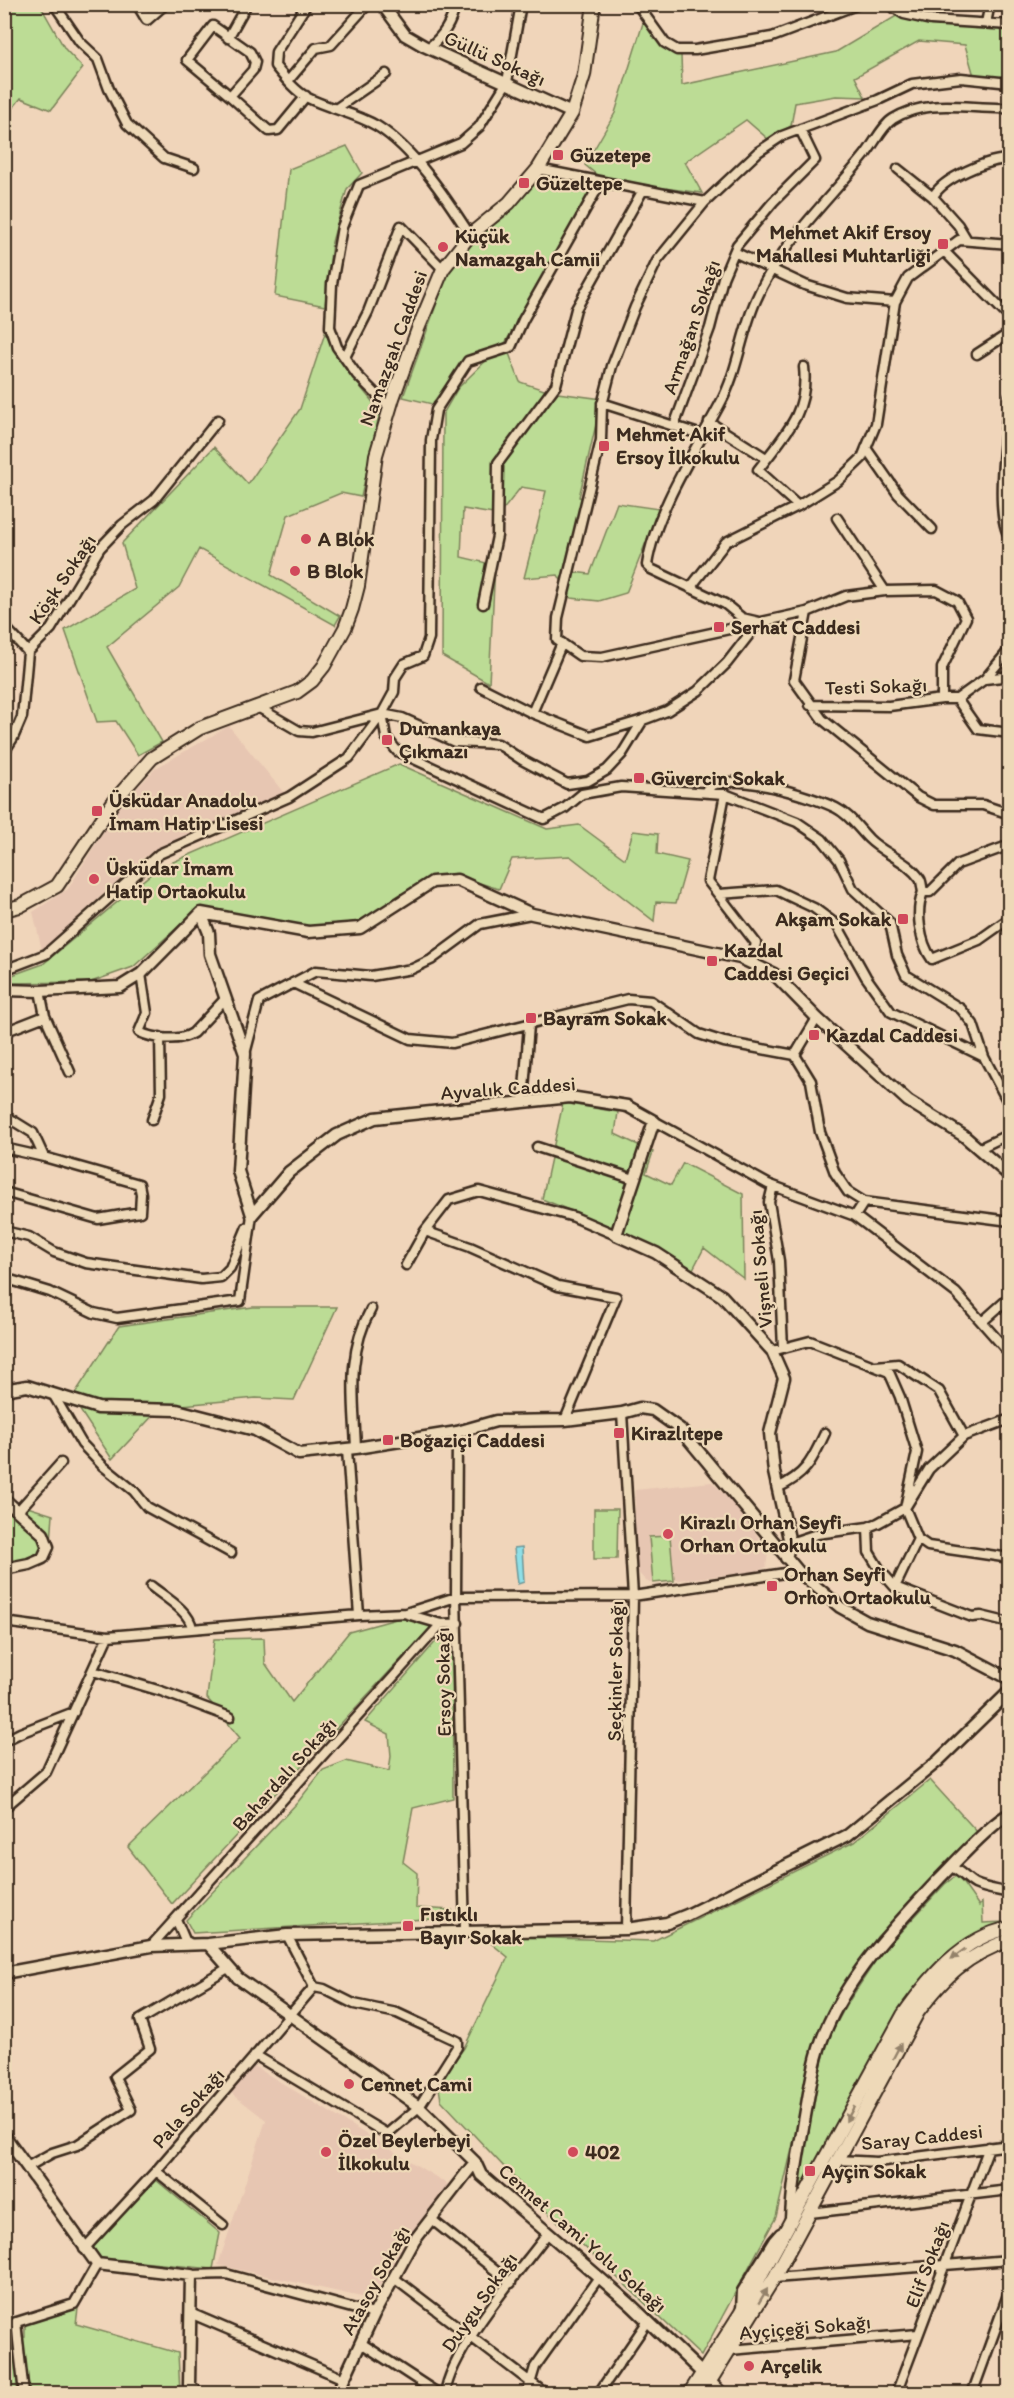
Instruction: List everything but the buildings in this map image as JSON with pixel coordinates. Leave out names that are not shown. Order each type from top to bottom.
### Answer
[{"type":"main road","name":"Namazgah Caddesi","points":[[4,910],[20,906],[57,886],[114,801],[152,758],[200,728],[297,692],[312,681],[324,666],[345,628],[358,586],[376,455],[418,329],[443,269],[470,235],[509,203],[538,169],[572,113],[584,75],[594,4]]},
{"type":"main road","points":[[689,2394],[730,2350],[774,2278],[796,2225],[810,2213],[832,2159],[903,2015],[920,1990],[954,1956],[980,1939],[1010,1928]]},
{"type":"main road","points":[[702,2394],[707,2377],[740,2314],[796,2225],[918,2012],[941,1982],[984,1949],[1010,1940]]},
{"type":"street","points":[[68,4],[56,8],[80,42],[98,59],[109,89],[127,124],[164,158],[194,168]]},
{"type":"street","points":[[138,4],[147,19],[164,4]]},
{"type":"street","points":[[228,38],[246,4]]},
{"type":"street","points":[[307,4],[276,52],[275,66],[306,96],[361,117],[379,128],[414,160],[445,196],[470,235]]},
{"type":"street","points":[[288,81],[316,48],[331,45],[368,4]]},
{"type":"street","name":"Güllü Sokağı","points":[[382,4],[405,35],[428,48],[572,113]]},
{"type":"street","points":[[428,48],[440,39],[451,22],[456,4]]},
{"type":"street","points":[[390,408],[357,375],[337,347],[330,327],[332,285],[342,227],[359,185],[414,160],[461,143],[479,128],[507,82],[521,4]]},
{"type":"street","points":[[637,4],[665,43],[677,50],[695,50],[772,38],[859,4]]},
{"type":"street","points":[[888,4],[904,15],[931,20],[1010,25]]},
{"type":"street","points":[[986,23],[990,4]]},
{"type":"street","points":[[230,96],[253,70],[255,62],[250,52],[213,26],[187,60],[269,131],[278,130],[306,96]]},
{"type":"street","points":[[337,108],[386,74]]},
{"type":"street","points":[[942,699],[942,668],[966,618],[957,601],[936,590],[885,591],[846,596],[807,612],[602,657],[580,656],[557,640],[558,618],[601,440],[602,403],[612,366],[635,307],[657,261],[705,202],[758,152],[782,136],[878,100],[912,84],[961,78],[1010,83]]},
{"type":"street","points":[[759,622],[742,618],[725,604],[647,565],[652,539],[702,435],[722,401],[755,301],[772,268],[799,232],[865,155],[891,120],[913,110],[931,106],[1010,108]]},
{"type":"street","name":"Armağan Sokağı","points":[[674,426],[710,328],[723,278],[737,245],[773,202],[815,160],[800,129]]},
{"type":"street","points":[[933,197],[936,190],[971,168],[996,159],[1010,159]]},
{"type":"street","points":[[538,169],[705,202]]},
{"type":"street","points":[[898,169],[933,197],[958,225],[967,240]]},
{"type":"street","points":[[4,970],[46,954],[159,854],[289,797],[349,759],[382,714],[394,692],[395,678],[404,664],[423,656],[429,638],[431,440],[436,410],[468,361],[511,347],[523,320],[601,182]]},
{"type":"street","points":[[483,604],[496,536],[498,463],[556,385],[576,309],[643,190]]},
{"type":"street","points":[[345,357],[368,312],[401,226],[443,269]]},
{"type":"street","points":[[690,588],[726,542],[798,506],[838,481],[862,458],[876,424],[895,302],[908,278],[959,240],[1010,244]]},
{"type":"street","points":[[944,251],[1010,318]]},
{"type":"street","points":[[734,252],[805,285],[847,298],[895,302]]},
{"type":"street","points":[[977,354],[1009,336]]},
{"type":"street","points":[[798,506],[758,470],[800,411],[806,382],[804,367]]},
{"type":"street","points":[[1009,538],[1002,516],[1004,453],[1010,395]]},
{"type":"street","points":[[602,403],[702,435]]},
{"type":"street","name":"Köşk Sokağı","points":[[4,752],[13,738],[21,717],[28,652],[51,629],[100,548],[159,493],[218,420]]},
{"type":"street","points":[[709,422],[766,459]]},
{"type":"street","points":[[866,448],[898,494],[932,529]]},
{"type":"street","points":[[837,518],[885,591]]},
{"type":"street","points":[[807,612],[794,680],[822,719],[918,796],[934,805],[983,805],[1010,814]]},
{"type":"street","points":[[481,687],[532,713],[590,736],[667,711],[698,691],[727,663],[759,622]]},
{"type":"street","points":[[4,626],[28,652]]},
{"type":"street","points":[[532,713],[562,643]]},
{"type":"street","points":[[1010,649],[985,679],[957,699],[978,729],[1010,733]]},
{"type":"street","points":[[985,679],[1010,676]]},
{"type":"street","name":"Testi Sokağı","points":[[810,705],[889,706],[957,699]]},
{"type":"street","points":[[256,706],[299,731],[312,732],[382,714],[402,718],[455,742],[498,744],[522,760],[567,784],[588,781],[607,770],[622,754],[643,720]]},
{"type":"street","points":[[382,714],[386,737],[397,751],[544,819],[565,808],[582,794],[621,787],[725,794],[796,822],[822,839],[839,860],[853,889],[890,923],[897,956],[906,975],[961,1009],[973,1024],[984,1057],[1010,1106]]},
{"type":"street","points":[[588,781],[590,792]]},
{"type":"street","points":[[705,792],[714,784],[742,781],[790,791],[838,809],[858,825],[868,839],[899,860],[920,880],[923,892],[919,903],[919,915],[924,949],[932,959],[979,940],[1010,918]]},
{"type":"street","points":[[725,794],[708,881],[756,944],[751,963]]},
{"type":"street","points":[[923,892],[930,892],[958,864],[1010,845]]},
{"type":"street","points":[[201,913],[308,932],[360,928],[432,882],[457,880],[532,914],[740,958],[774,974],[817,1018],[908,1101],[964,1136],[1010,1176]]},
{"type":"street","points":[[719,894],[776,890],[814,908],[837,925],[866,977],[891,1012],[984,1057]]},
{"type":"street","points":[[4,990],[40,992],[120,987],[141,974],[201,913]]},
{"type":"street","points":[[201,913],[209,933],[210,954],[245,1054]]},
{"type":"street","points":[[4,1278],[50,1292],[94,1313],[117,1318],[240,1301],[252,1215],[238,1171],[245,1054],[259,1001],[316,971],[371,975],[412,969],[431,960],[480,924],[532,914]]},
{"type":"street","points":[[141,974],[147,1013],[139,1032],[151,1037],[187,1037],[194,1034],[225,999]]},
{"type":"street","points":[[293,983],[410,1039],[452,1043],[628,999],[651,1001],[699,1034],[724,1042],[795,1055],[811,1081],[820,1132],[834,1173],[848,1192],[864,1202],[1010,1221]]},
{"type":"street","points":[[40,992],[45,1017],[70,1072]]},
{"type":"street","points":[[4,1032],[45,1017]]},
{"type":"street","points":[[795,1055],[817,1018]]},
{"type":"street","points":[[523,1102],[529,1025]]},
{"type":"street","points":[[152,1120],[161,1094],[160,1038]]},
{"type":"street","name":"Ayvalık Caddesi","points":[[252,1215],[289,1172],[337,1135],[375,1118],[570,1097],[627,1106],[654,1121]]},
{"type":"street","points":[[4,1115],[33,1133],[44,1157]]},
{"type":"street","points":[[616,1235],[654,1121],[773,1186],[855,1216],[956,1293],[1010,1354]]},
{"type":"street","points":[[978,1149],[1005,1136],[1010,1128]]},
{"type":"street","points":[[537,1147],[634,1179]]},
{"type":"street","points":[[4,1148],[139,1184],[140,1212],[98,1219],[4,1192]]},
{"type":"street","name":"Vişneli Sokağı","points":[[773,1186],[769,1202],[779,1261],[783,1348]]},
{"type":"street","points":[[406,1265],[425,1231],[449,1200],[479,1191],[574,1216],[656,1253],[722,1296],[772,1351],[784,1377],[770,1433],[777,1488],[790,1543],[786,1558]]},
{"type":"street","points":[[855,1216],[864,1202]]},
{"type":"street","points":[[4,1231],[29,1237],[54,1252],[86,1263],[201,1279],[221,1277],[230,1269],[252,1215]]},
{"type":"street","points":[[425,1231],[470,1247],[558,1286],[616,1297],[565,1420]]},
{"type":"street","points":[[982,1322],[1010,1297]]},
{"type":"street","points":[[359,1615],[352,1449],[353,1367],[354,1350],[371,1309]]},
{"type":"street","points":[[772,1351],[810,1341],[889,1372],[900,1397],[917,1452],[905,1508],[918,1539],[927,1546],[1010,1558]]},
{"type":"street","points":[[873,1366],[898,1364],[939,1391],[964,1436]]},
{"type":"street","points":[[4,1390],[27,1386],[98,1408],[177,1410],[255,1430],[299,1454],[352,1449],[457,1431],[496,1421],[565,1420],[622,1413],[640,1408],[653,1410],[680,1429],[786,1558],[821,1593],[853,1616],[955,1650],[1010,1678]]},
{"type":"street","points":[[53,1394],[82,1444],[103,1467],[134,1491],[147,1507],[231,1553]]},
{"type":"street","name":"Seçkinler Sokağı","points":[[622,1413],[633,1596],[626,1929]]},
{"type":"street","points":[[790,1543],[818,1534],[868,1527],[905,1508],[929,1469],[964,1436],[1010,1419]]},
{"type":"street","name":"Ersoy Sokağı","points":[[457,1431],[456,1598],[465,1931]]},
{"type":"street","points":[[777,1488],[795,1480],[807,1469],[825,1433]]},
{"type":"street","points":[[18,1511],[61,1463]]},
{"type":"street","points":[[4,1499],[43,1534],[48,1547],[44,1557],[29,1564],[4,1569]]},
{"type":"street","points":[[868,1527],[869,1552],[880,1570],[895,1587],[972,1617],[981,1616],[1010,1623]]},
{"type":"street","points":[[895,1587],[918,1539]]},
{"type":"street","points":[[4,1622],[108,1636],[406,1613],[456,1598],[633,1596],[798,1571]]},
{"type":"street","points":[[151,1586],[184,1613],[192,1628]]},
{"type":"street","points":[[406,1613],[441,1624],[458,1623]]},
{"type":"street","name":"Bahardalı Sokağı","points":[[151,1946],[441,1624]]},
{"type":"street","points":[[4,1808],[46,1772],[108,1636]]},
{"type":"street","points":[[93,1671],[161,1691],[230,1717]]},
{"type":"street","points":[[4,1973],[151,1946],[208,1944],[287,1935],[626,1929],[667,1923],[848,1835],[938,1761],[1010,1691]]},
{"type":"street","points":[[4,1741],[74,1712]]},
{"type":"street","points":[[796,2225],[792,2190],[808,2099],[825,2031],[836,2009],[867,1961],[897,1924],[951,1867],[1008,1815]]},
{"type":"street","points":[[951,1867],[961,1871],[972,1882],[983,1887],[1010,1893]]},
{"type":"street","points":[[176,1919],[185,1940],[191,1944]]},
{"type":"street","points":[[255,2055],[387,2134],[419,2107],[457,2047],[457,2042],[397,2013],[354,2004],[324,1989],[314,1987],[287,1935]]},
{"type":"street","name":"Cennet Cami Yolu Sokağı","points":[[208,1944],[238,1978],[419,2107],[475,2162],[481,2175],[599,2277],[707,2377]]},
{"type":"street","points":[[27,2167],[52,2153],[77,2145],[130,2110],[115,2077],[150,2049],[140,2020],[228,1968]]},
{"type":"street","name":"Pala Sokağı","points":[[84,2249],[156,2170],[314,1987]]},
{"type":"street","points":[[4,2135],[97,2264],[191,2275],[226,2274],[374,2314]]},
{"type":"street","name":"Saray Caddesi","points":[[832,2159],[878,2162],[1010,2145]]},
{"type":"street","name":"Elif Sokağı","points":[[896,2394],[989,2147]]},
{"type":"street","name":"Atasoy Sokağı","points":[[338,2393],[374,2314],[414,2241],[475,2162]]},
{"type":"street","points":[[156,2170],[223,2225]]},
{"type":"street","points":[[810,2213],[1010,2190]]},
{"type":"street","points":[[431,2219],[511,2283]]},
{"type":"street","name":"Duygu Sokağı","points":[[445,2394],[446,2383],[471,2336],[548,2233]]},
{"type":"street","points":[[774,2278],[1010,2260]]},
{"type":"street","points":[[4,2326],[74,2304],[97,2264]]},
{"type":"street","points":[[191,2275],[189,2385],[199,2394]]},
{"type":"street","points":[[527,2394],[535,2367],[599,2277]]},
{"type":"street","points":[[394,2278],[546,2394]]},
{"type":"street","points":[[972,2394],[1010,2289]]},
{"type":"street","points":[[190,2313],[344,2379]]},
{"type":"street","points":[[598,2394],[648,2321]]},
{"type":"street","points":[[16,2322],[24,2394]]},
{"type":"street","name":"Ayçiçeği Sokağı","points":[[730,2350],[918,2334]]},
{"type":"street","points":[[361,2343],[439,2394]]},
{"type":"street","points":[[707,2377],[724,2394]]},
{"type":"shaded area","points":[[229,726],[284,793],[144,857],[42,950],[33,912],[68,889],[116,811],[156,768]]},
{"type":"shaded area","points":[[712,1482],[742,1512],[768,1553],[766,1567],[755,1572],[650,1583],[646,1581],[635,1569],[635,1490]]},
{"type":"shaded area","name":"Özel Beylerbeyi İlkokulu","points":[[254,2066],[449,2185],[370,2299],[218,2265],[266,2120],[230,2092]]},
{"type":"green space","points":[[5,4],[40,5],[65,49],[83,68],[51,110],[21,98],[5,118]]},
{"type":"green space","points":[[903,12],[1009,31],[1009,79],[974,76],[965,45],[919,41],[855,77],[865,97],[836,96],[795,103],[791,126],[768,139],[746,120],[685,162],[702,193],[603,180],[585,165],[615,113],[643,23],[681,55],[682,85],[836,52]]},
{"type":"green space","points":[[347,146],[362,173],[347,189],[332,242],[325,306],[275,296],[289,169]]},
{"type":"green space","points":[[539,176],[598,189],[505,343],[520,382],[550,392],[602,399],[579,497],[590,500],[573,572],[590,574],[617,503],[659,509],[626,593],[599,601],[571,598],[558,575],[524,578],[546,491],[521,487],[499,515],[463,509],[461,557],[495,565],[489,683],[442,656],[443,414],[458,388],[503,344],[466,358],[432,404],[403,397],[448,272],[476,238],[507,215]]},
{"type":"green space","points":[[325,333],[345,368],[380,411],[361,497],[341,493],[288,515],[271,575],[340,616],[335,625],[199,549],[179,587],[107,647],[162,742],[138,755],[116,721],[97,722],[65,630],[135,589],[122,543],[214,447],[248,484],[300,409]]},
{"type":"green space","points":[[399,764],[547,829],[579,825],[625,859],[633,831],[658,834],[657,854],[688,861],[676,903],[656,902],[654,921],[570,856],[512,859],[499,889],[457,876],[435,875],[359,922],[309,926],[199,908],[133,967],[91,982],[5,983],[4,978],[43,964],[157,869]]},
{"type":"green space","points":[[563,1103],[618,1112],[615,1134],[653,1152],[646,1173],[671,1185],[683,1163],[743,1194],[744,1279],[704,1248],[692,1271],[608,1226],[542,1199]]},
{"type":"green space","points":[[253,1307],[337,1307],[294,1400],[256,1398],[161,1407],[112,1459],[72,1398],[119,1326]]},
{"type":"green space","points":[[5,1500],[53,1515],[50,1556],[5,1569]]},
{"type":"green space","points":[[594,1509],[618,1509],[617,1559],[594,1559]]},
{"type":"green space","points":[[670,1536],[674,1581],[653,1583],[649,1537]]},
{"type":"green space","points":[[400,1618],[433,1625],[172,1904],[128,1847],[240,1738],[207,1698],[214,1639],[264,1638],[265,1663],[292,1702],[349,1632]]},
{"type":"green space","points":[[439,1638],[448,1639],[452,1646],[453,1798],[413,1808],[403,1862],[417,1873],[416,1908],[452,1910],[452,1921],[426,1919],[193,1933],[186,1920],[297,1803],[323,1770],[346,1761],[389,1771],[391,1756],[389,1734],[365,1722]]},
{"type":"green space","points":[[930,1780],[979,1834],[877,1937],[820,2029],[776,2217],[701,2356],[540,2205],[441,2100],[438,2082],[464,2048],[508,1957],[482,1936],[653,1941],[854,1842]]},
{"type":"green space","points":[[957,1875],[979,1906],[982,1902],[983,1923],[1005,1922],[941,1959],[901,2007],[799,2195],[796,2195],[811,2110],[828,2039],[847,2004],[880,1954],[945,1884]]},
{"type":"green space","points":[[156,2180],[220,2233],[213,2269],[100,2258],[92,2246]]},
{"type":"green space","points":[[79,2301],[76,2324],[178,2353],[180,2393],[5,2394],[5,2339],[25,2337],[25,2314]]},
{"type":"water","points":[[522,1547],[524,1582],[518,1584],[514,1548]]},
{"type":"place","name":"Güzetepe","points":[[558,155]]},
{"type":"place","name":"Güzeltepe","points":[[524,183]]},
{"type":"place","name":"Mehmet Akif Ersoy Mahallesi Muhtarliği","points":[[943,244]]},
{"type":"place","name":"Küçük Namazgah Camii","points":[[443,247]]},
{"type":"place","name":"Mehmet Akif Ersoy İlkokulu","points":[[604,446]]},
{"type":"place","name":"A Blok","points":[[306,539]]},
{"type":"place","name":"B Blok","points":[[295,571]]},
{"type":"place","name":"Serhat Caddesi","points":[[719,627]]},
{"type":"place","name":"Dumankaya Çıkmazı","points":[[387,740]]},
{"type":"place","name":"Güvercin Sokak","points":[[639,778]]},
{"type":"place","name":"Üsküdar Anadolu İmam Hatip Lisesi","points":[[97,811]]},
{"type":"place","name":"Üsküdar İmam Hatip Ortaokulu","points":[[94,879]]},
{"type":"place","name":"Akşam Sokak","points":[[903,919]]},
{"type":"place","name":"Kazdal Caddesi Geçici","points":[[712,961]]},
{"type":"place","name":"Bayram Sokak","points":[[531,1018]]},
{"type":"place","name":"Kazdal Caddesi","points":[[814,1035]]},
{"type":"place","name":"Kirazlıtepe","points":[[619,1433]]},
{"type":"place","name":"Boğaziçi Caddesi","points":[[388,1440]]},
{"type":"place","name":"Kirazlı Orhan Seyfi Orhan Ortaokulu","points":[[668,1534]]},
{"type":"place","name":"Orhan Seyfi Orhon Ortaokulu","points":[[772,1586]]},
{"type":"place","name":"Fıstıklı Bayır Sokak","points":[[408,1926]]},
{"type":"place","name":"Cennet Cami","points":[[349,2084]]},
{"type":"place","name":"Özel Beylerbeyi İlkokulu","points":[[326,2152]]},
{"type":"place","name":"402","points":[[573,2152]]},
{"type":"place","name":"Ayçin Sokak","points":[[810,2171]]},
{"type":"place","name":"Arçelik","points":[[749,2366]]}]
